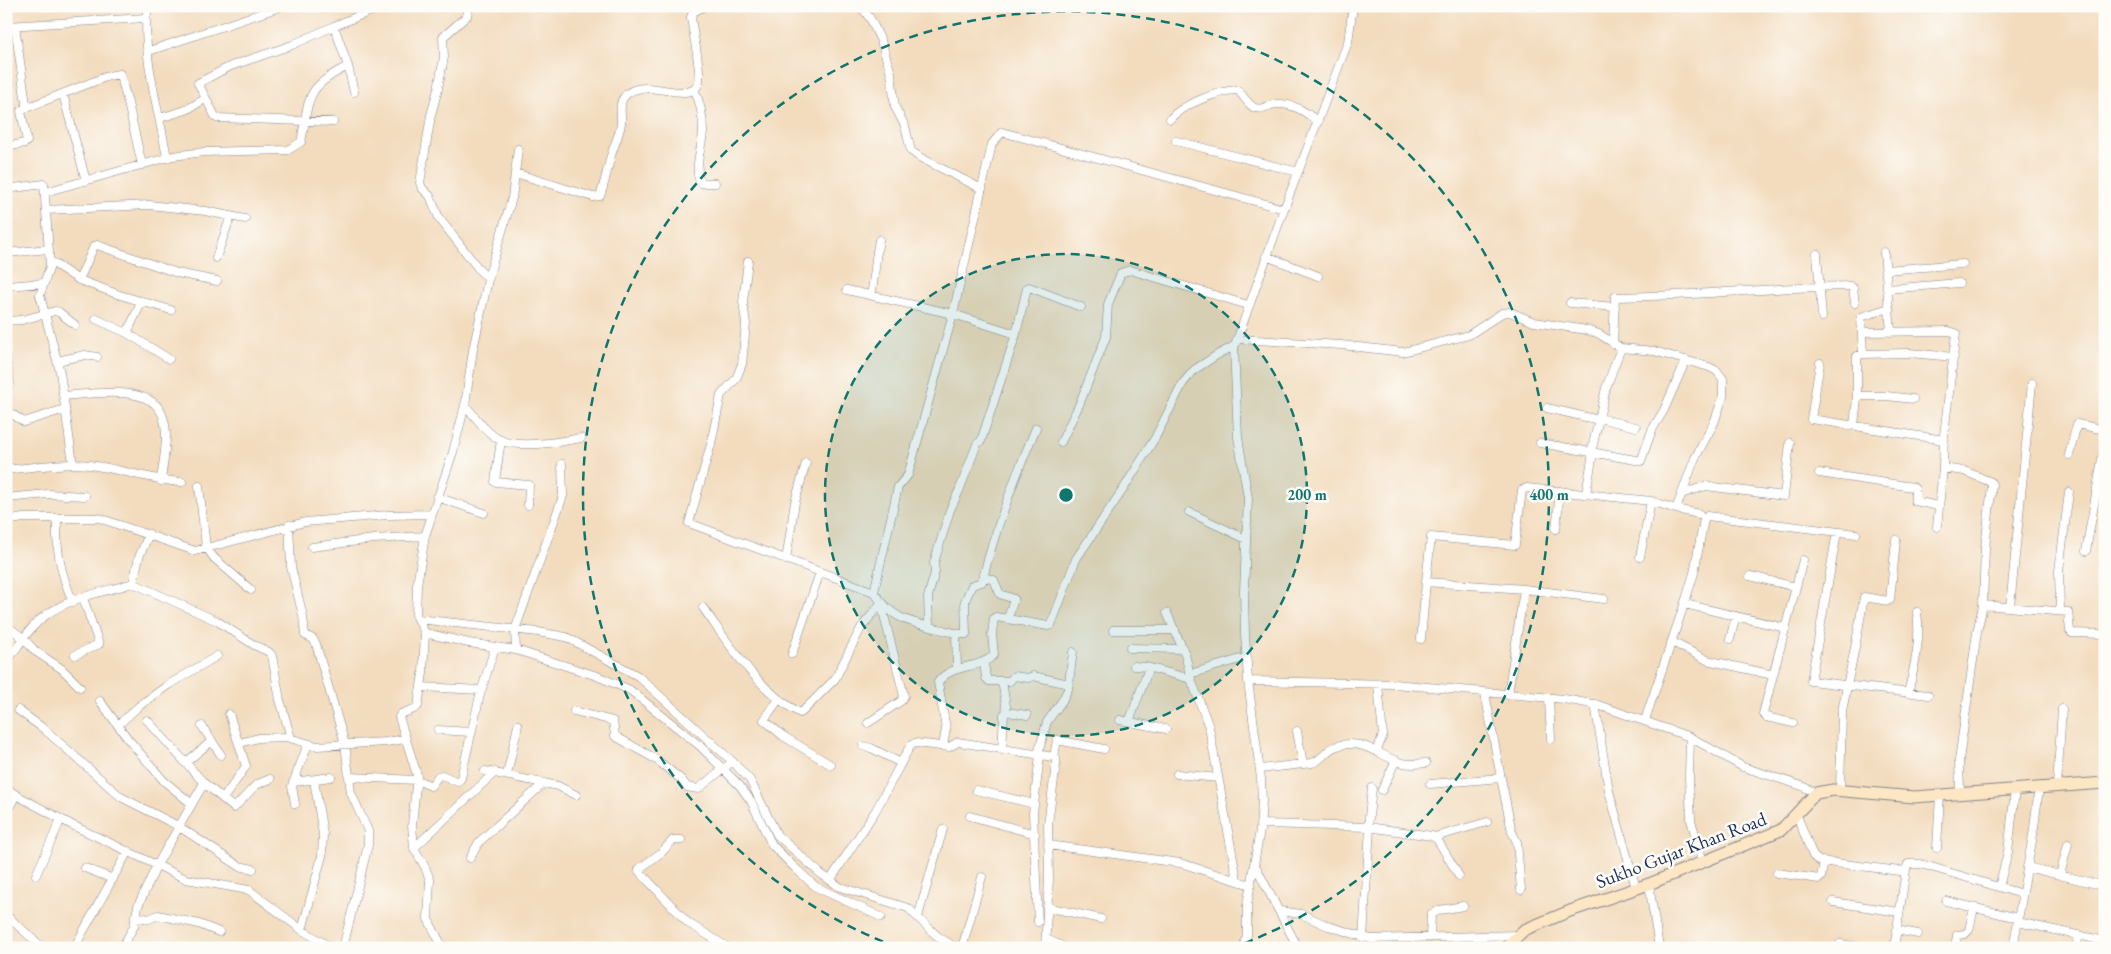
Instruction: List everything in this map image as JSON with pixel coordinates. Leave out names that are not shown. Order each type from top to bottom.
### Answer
[{"type":"main road","points":[[1816,793],[1840,791],[1914,797],[2105,783]]},
{"type":"main road","name":"Sukho Gujar Khan Road","points":[[1505,948],[1524,930],[1570,911],[1648,884],[1781,830],[1816,793]]},
{"type":"street","points":[[148,6],[146,18],[151,77],[167,158]]},
{"type":"street","points":[[469,6],[467,16],[443,37],[442,65],[431,115],[420,183],[433,202],[439,218],[481,272],[489,278]]},
{"type":"street","points":[[515,173],[593,197],[600,196],[621,126],[620,104],[627,94],[643,87],[677,92],[694,89],[700,81],[691,17],[693,12],[705,6]]},
{"type":"street","points":[[861,6],[881,41],[891,73],[895,107],[905,126],[911,151],[921,158],[982,188]]},
{"type":"street","points":[[1243,948],[1247,935],[1247,905],[1260,824],[1260,769],[1248,681],[1244,591],[1248,498],[1238,437],[1235,404],[1236,342],[1266,256],[1348,42],[1353,6]]},
{"type":"street","points":[[148,50],[277,7]]},
{"type":"street","points":[[333,122],[216,118],[198,83],[231,66],[292,45],[378,8]]},
{"type":"street","points":[[26,108],[10,26],[146,18]]},
{"type":"street","points":[[334,26],[348,66],[354,92]]},
{"type":"street","points":[[45,192],[167,158],[204,152],[288,150],[301,142],[309,99],[315,88],[325,78],[348,66]]},
{"type":"street","points":[[6,147],[25,144],[27,141],[21,111],[108,76],[120,74],[142,165]]},
{"type":"street","points":[[694,89],[701,103],[703,122],[699,167],[700,181],[702,183],[715,182]]},
{"type":"street","points":[[1170,119],[1176,111],[1190,104],[1236,90],[1254,108],[1258,109],[1282,104],[1294,106],[1305,111],[1318,122]]},
{"type":"street","points":[[63,94],[86,181]]},
{"type":"street","points":[[160,118],[186,110],[206,99]]},
{"type":"street","points":[[874,592],[898,487],[908,475],[953,314],[992,144],[1002,132],[1284,209]]},
{"type":"street","points":[[1176,141],[1298,172]]},
{"type":"street","points":[[443,948],[428,919],[430,880],[414,848],[412,825],[417,780],[414,764],[399,717],[401,714],[418,706],[425,633],[416,615],[417,585],[425,536],[453,452],[465,405],[473,350],[489,278],[512,198],[518,149]]},
{"type":"street","points":[[6,189],[44,184],[50,266],[40,295],[57,362],[73,464]]},
{"type":"street","points":[[46,210],[149,205],[204,211],[245,219]]},
{"type":"street","points":[[216,258],[231,216]]},
{"type":"street","points":[[871,295],[875,279],[875,261],[880,240]]},
{"type":"street","points":[[79,280],[94,246],[97,245],[177,273],[217,281]]},
{"type":"street","points":[[6,253],[49,249]]},
{"type":"street","points":[[1884,252],[1891,332]]},
{"type":"street","points":[[1817,254],[1822,317]]},
{"type":"street","points":[[1266,256],[1318,276]]},
{"type":"street","points":[[50,261],[79,280],[171,310]]},
{"type":"street","points":[[748,261],[743,302],[746,324],[742,364],[736,379],[721,395],[711,444],[689,519],[692,525],[874,592],[881,603],[896,616],[915,624],[966,634],[965,601],[972,585],[982,582],[1013,481],[1036,428]]},
{"type":"street","points":[[1886,270],[1963,264]]},
{"type":"street","points":[[1061,442],[1079,405],[1106,337],[1108,304],[1124,270],[1130,270],[1248,305]]},
{"type":"street","points":[[6,286],[44,283]]},
{"type":"street","points":[[1887,289],[1959,283]]},
{"type":"street","points":[[1613,344],[1615,297],[1819,286],[1852,286],[1855,303]]},
{"type":"street","points":[[930,626],[928,597],[935,572],[934,564],[950,510],[977,444],[981,441],[1016,334],[1027,288],[1029,287],[1081,306]]},
{"type":"street","points":[[847,290],[953,314],[1016,334]]},
{"type":"street","points":[[127,333],[142,301]]},
{"type":"street","points":[[1570,303],[1615,307]]},
{"type":"street","points":[[1862,354],[1861,317],[1889,308]]},
{"type":"street","points":[[6,321],[22,320],[55,310],[75,325]]},
{"type":"street","points":[[943,746],[946,729],[938,682],[942,677],[957,668],[984,662],[994,655],[992,634],[994,618],[1008,618],[1050,625],[1076,559],[1155,438],[1183,383],[1194,370],[1236,342],[1341,346],[1394,352],[1409,351],[1469,335],[1506,312],[1534,322],[1587,330],[1599,334],[1621,348],[1654,351],[1718,371],[1723,379],[1723,397],[1712,429],[1695,458],[1676,510]]},
{"type":"street","points":[[96,319],[127,333],[169,360]]},
{"type":"street","points":[[1862,332],[1955,332],[1957,336],[1944,440],[1937,528]]},
{"type":"street","points":[[1586,494],[1599,419],[1612,369],[1621,348]]},
{"type":"street","points":[[1854,425],[1857,396],[1857,356],[1862,354],[1909,353],[1954,357]]},
{"type":"street","points":[[57,362],[85,355],[97,357]]},
{"type":"street","points":[[6,357],[10,384]]},
{"type":"street","points":[[1540,443],[1641,461],[1652,430],[1664,410],[1686,360]]},
{"type":"street","points":[[1820,363],[1811,418],[1944,440]]},
{"type":"street","points":[[2010,607],[2032,383]]},
{"type":"street","points":[[63,396],[113,393],[147,397],[154,401],[162,412],[165,435],[161,481]]},
{"type":"street","points":[[1857,396],[1887,396],[1913,399]]},
{"type":"street","points":[[465,405],[486,429],[501,440],[526,444],[556,443],[580,438]]},
{"type":"street","points":[[1547,408],[1636,427]]},
{"type":"street","points":[[6,410],[24,422],[65,409]]},
{"type":"street","points":[[2069,455],[2076,424],[2105,430]]},
{"type":"street","points":[[501,440],[495,482],[529,485],[528,505]]},
{"type":"street","points":[[2086,551],[2105,442]]},
{"type":"street","points":[[1681,494],[1706,486],[1784,496],[1790,443]]},
{"type":"street","points":[[786,560],[795,502],[806,463]]},
{"type":"street","points":[[6,466],[13,469],[73,464],[91,465],[161,481],[182,482]]},
{"type":"street","points":[[516,648],[515,632],[563,496],[562,464]]},
{"type":"street","points":[[1943,468],[1964,471],[1991,482],[1992,485],[1985,548],[1983,605],[1959,760],[1960,793]]},
{"type":"street","points":[[1819,473],[1913,487],[1916,489],[1915,501],[1938,506]]},
{"type":"street","points":[[200,486],[205,547],[214,558],[251,590]]},
{"type":"street","points":[[1421,639],[1431,537],[1513,545],[1516,543],[1522,490],[1527,488],[1651,500],[1676,510],[1699,514]]},
{"type":"street","points":[[1556,529],[1560,491]]},
{"type":"street","points":[[2060,611],[2059,571],[2069,492]]},
{"type":"street","points":[[6,498],[48,494],[85,496]]},
{"type":"street","points":[[438,497],[484,513]]},
{"type":"street","points":[[1640,557],[1651,500]]},
{"type":"street","points":[[1189,512],[1246,539]]},
{"type":"street","points":[[6,521],[23,518],[99,518],[195,551],[289,525],[388,515],[432,514]]},
{"type":"street","points":[[1645,720],[1685,604],[1694,572],[1704,519],[1707,516],[1856,534]]},
{"type":"street","points":[[57,518],[57,544],[60,568],[73,602]]},
{"type":"street","points":[[289,525],[291,567],[305,631],[316,644],[345,744],[351,794],[368,831],[368,845],[343,948]]},
{"type":"street","points":[[1837,532],[1811,681],[1928,695]]},
{"type":"street","points":[[133,583],[139,556],[149,534]]},
{"type":"street","points":[[312,547],[374,539],[425,536]]},
{"type":"street","points":[[1840,791],[1842,711],[1864,597],[1890,600],[1896,540]]},
{"type":"street","points":[[1793,723],[1766,717],[1763,714],[1803,560]]},
{"type":"street","points":[[792,654],[820,572]]},
{"type":"street","points":[[984,576],[994,580],[1000,594],[1014,599],[1008,618]]},
{"type":"street","points":[[1750,576],[1796,587]]},
{"type":"street","points":[[1426,582],[1524,588],[1604,599]]},
{"type":"street","points":[[6,662],[23,638],[46,614],[83,598],[133,583],[217,621],[254,645],[269,652],[272,656],[280,700],[291,738]]},
{"type":"street","points":[[1508,695],[1524,588]]},
{"type":"street","points":[[75,654],[99,644],[83,598]]},
{"type":"street","points":[[703,608],[738,656],[787,706],[802,712],[835,679],[861,628],[881,603]]},
{"type":"street","points":[[868,723],[902,701],[904,696],[881,603]]},
{"type":"street","points":[[1685,604],[1786,628]]},
{"type":"street","points":[[1983,605],[2068,612],[2070,631],[2072,633],[2105,634]]},
{"type":"street","points":[[1908,693],[1916,659],[1919,635],[1916,612]]},
{"type":"street","points":[[1167,613],[1183,649],[1190,676],[1209,727],[1237,880]]},
{"type":"street","points":[[1730,639],[1736,616]]},
{"type":"street","points":[[418,621],[566,637],[638,676],[728,765]]},
{"type":"street","points":[[6,625],[23,638],[35,651],[62,669],[80,688]]},
{"type":"street","points":[[1114,630],[1175,630]]},
{"type":"street","points":[[425,633],[495,647],[516,648],[597,676],[630,690],[700,746],[750,780],[772,845],[816,887],[908,908],[937,936],[956,948]]},
{"type":"street","points":[[956,633],[957,668]]},
{"type":"street","points":[[1672,642],[1707,660],[1773,675]]},
{"type":"street","points":[[349,777],[417,780],[431,786],[438,776],[442,776],[458,782],[461,778],[481,690],[495,647]]},
{"type":"street","points":[[1130,648],[1183,649]]},
{"type":"street","points":[[1044,948],[1048,908],[1043,898],[1035,834],[1034,802],[1039,778],[1040,755],[1047,722],[1062,701],[1069,684],[1074,652]]},
{"type":"street","points":[[118,725],[154,696],[217,656]]},
{"type":"street","points":[[1134,666],[1190,676],[1247,657]]},
{"type":"street","points":[[984,662],[988,680],[1002,681],[1010,680],[1014,676],[1028,678],[1033,676],[1069,684]]},
{"type":"street","points":[[1130,722],[1149,668]]},
{"type":"street","points":[[1002,681],[1007,712],[1004,714],[1002,750]]},
{"type":"street","points":[[1248,681],[1378,685],[1549,698],[1595,704],[1690,737],[1742,767],[1802,786],[1816,793]]},
{"type":"street","points":[[1377,750],[1383,735],[1378,685]]},
{"type":"street","points":[[421,687],[481,690]]},
{"type":"street","points":[[1485,693],[1512,832],[1517,842],[1521,890]]},
{"type":"street","points":[[779,698],[764,720],[783,736],[831,765]]},
{"type":"street","points":[[1549,698],[1551,738]]},
{"type":"street","points":[[100,701],[164,781],[192,804]]},
{"type":"street","points":[[1595,704],[1609,791],[1636,888]]},
{"type":"street","points":[[2057,786],[2062,709]]},
{"type":"street","points":[[18,710],[44,729],[121,797],[178,826],[239,866],[253,869]]},
{"type":"street","points":[[574,710],[613,721],[615,736],[658,760],[682,780],[687,787],[698,789],[728,765]]},
{"type":"street","points":[[1007,712],[1027,715]]},
{"type":"street","points":[[223,799],[246,766],[229,714]]},
{"type":"street","points":[[147,720],[204,783],[234,808],[256,785],[270,779]]},
{"type":"street","points":[[1120,720],[1166,730]]},
{"type":"street","points":[[507,775],[518,725]]},
{"type":"street","points":[[202,726],[221,755]]},
{"type":"street","points":[[438,730],[471,732]]},
{"type":"street","points":[[1297,731],[1302,764]]},
{"type":"street","points":[[1690,737],[1691,820],[1703,862]]},
{"type":"street","points":[[240,743],[258,738],[291,738],[317,746],[405,740]]},
{"type":"street","points":[[1053,757],[1057,740],[1104,749]]},
{"type":"street","points":[[185,763],[212,741]]},
{"type":"street","points":[[831,879],[876,810],[910,746],[915,743],[949,747],[958,742],[1053,757],[1056,758],[1056,764],[1048,801],[1048,845],[1043,898],[1038,922]]},
{"type":"street","points":[[295,804],[292,792],[294,782],[308,744]]},
{"type":"street","points":[[1260,769],[1319,761],[1327,750],[1338,745],[1352,744],[1377,750],[1396,760],[1413,765],[1426,763]]},
{"type":"street","points":[[863,746],[901,763]]},
{"type":"street","points":[[1382,790],[1396,760]]},
{"type":"street","points":[[485,771],[558,786],[576,795]]},
{"type":"street","points":[[414,848],[495,772]]},
{"type":"street","points":[[1177,774],[1218,778]]},
{"type":"street","points":[[294,782],[331,777]]},
{"type":"street","points":[[1430,784],[1501,778]]},
{"type":"street","points":[[302,930],[322,856],[322,834],[314,780]]},
{"type":"street","points":[[122,948],[134,926],[135,916],[157,865],[204,783]]},
{"type":"street","points":[[470,858],[479,842],[544,783]]},
{"type":"street","points":[[6,788],[61,819],[186,879],[249,890],[302,930],[332,948]]},
{"type":"street","points":[[1363,938],[1372,788]]},
{"type":"street","points":[[2013,948],[2040,788]]},
{"type":"street","points":[[976,790],[1034,802],[1048,801]]},
{"type":"street","points":[[1999,887],[2008,852],[2015,790]]},
{"type":"street","points":[[6,813],[16,795]]},
{"type":"street","points":[[1937,848],[1940,795]]},
{"type":"street","points":[[1796,813],[1813,856],[1819,861],[1906,870]]},
{"type":"street","points":[[970,816],[1035,834]]},
{"type":"street","points":[[36,876],[61,819]]},
{"type":"street","points":[[765,821],[777,835],[821,874],[831,879],[838,891],[880,917]]},
{"type":"street","points":[[1260,824],[1369,828],[1434,837],[1487,822]]},
{"type":"street","points":[[918,917],[943,829]]},
{"type":"street","points":[[1434,837],[1459,876]]},
{"type":"street","points":[[681,840],[673,840],[639,871],[688,923],[729,948]]},
{"type":"street","points":[[2060,875],[2068,844]]},
{"type":"street","points":[[1048,845],[1180,863],[1251,885]]},
{"type":"street","points":[[74,948],[128,851]]},
{"type":"street","points":[[1777,873],[1819,879],[1822,878],[1824,861]]},
{"type":"street","points":[[1894,948],[1908,864],[1921,864],[2022,894]]},
{"type":"street","points":[[1254,865],[1298,948]]},
{"type":"street","points":[[2027,867],[2105,886]]},
{"type":"street","points":[[86,868],[113,880]]},
{"type":"street","points":[[962,948],[982,877]]},
{"type":"street","points":[[1648,884],[1659,948]]},
{"type":"street","points":[[1946,901],[2105,941]]},
{"type":"street","points":[[1833,902],[1899,912]]},
{"type":"street","points":[[1430,938],[1431,914],[1440,910],[1464,906]]},
{"type":"street","points":[[1048,908],[1101,919]]},
{"type":"street","points":[[1955,948],[1957,935],[1968,932],[1974,908]]},
{"type":"street","points":[[1280,911],[1301,914],[1363,938],[1519,935]]},
{"type":"street","points":[[6,915],[33,944],[43,948]]},
{"type":"street","points":[[135,916],[149,919],[158,915],[198,924],[219,932]]},
{"type":"street","points":[[1896,930],[1918,934]]},
{"type":"street","points":[[2076,948],[2079,935]]},
{"type":"street","points":[[1046,939],[1066,948]]},
{"type":"street","points":[[1840,944],[1864,948]]}]
